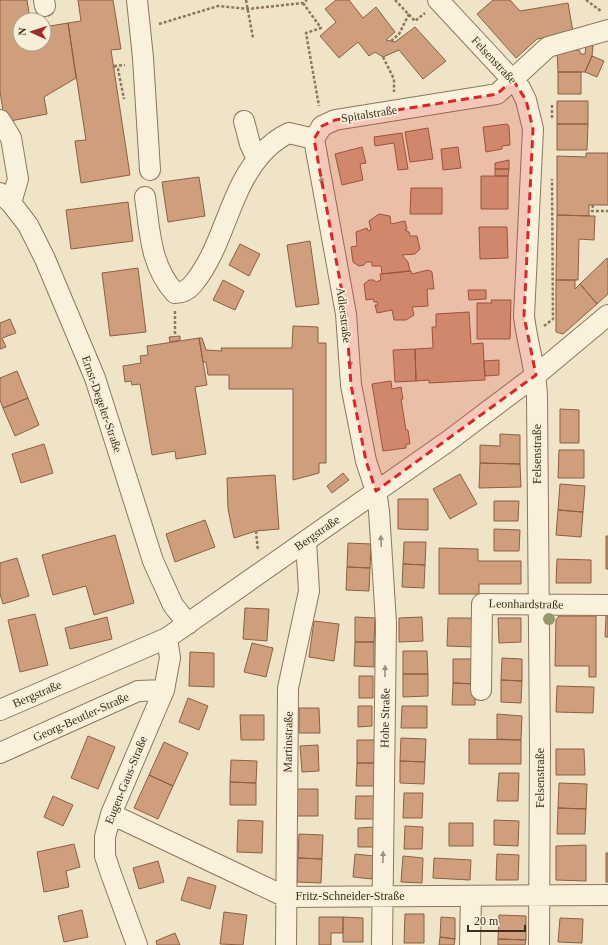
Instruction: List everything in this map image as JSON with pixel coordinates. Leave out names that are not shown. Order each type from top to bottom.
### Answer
[{"type":"street","points":[[137,0],[141,29],[150,170]]},
{"type":"street","name":"Felsenstraße","points":[[438,0],[520,88],[526,100],[533,129],[524,309],[526,339],[536,375],[539,945]]},
{"type":"street","name":"Spitalstraße","points":[[318,133],[335,120],[496,94],[548,47],[605,21]]},
{"type":"street","points":[[0,120],[11,138],[18,179],[5,198]]},
{"type":"street","points":[[244,120],[250,144],[257,159]]},
{"type":"street","points":[[145,197],[153,254],[163,280],[174,293],[182,293],[192,285],[205,265],[242,184],[257,159],[276,139],[289,133],[318,133]]},
{"type":"street","name":"Adlerstraße","points":[[318,133],[346,314],[352,385],[366,461],[376,491]]},
{"type":"street","name":"Ernst-Degeler-Straße","points":[[5,198],[28,225],[45,258],[96,378],[153,561],[173,605],[188,624]]},
{"type":"street","name":"Bergstraße","points":[[0,710],[167,638],[447,442],[536,375],[608,315]]},
{"type":"street","name":"Hohe Straße","points":[[376,491],[379,511],[386,623],[382,945]]},
{"type":"street","name":"Martinstraße","points":[[286,945],[288,688],[309,591],[306,541]]},
{"type":"street","name":"Leonhardstraße","points":[[481,690],[482,604],[608,605]]},
{"type":"street","name":"Eugen-Gaus-Straße","points":[[137,945],[105,856],[104,837],[111,814],[164,690],[170,658],[167,638]]},
{"type":"street","name":"Georg-Beutler-Straße","points":[[0,753],[138,691],[164,690]]},
{"type":"street","name":"Fritz-Schneider-Straße","points":[[111,814],[286,897],[608,895]]},
{"type":"street","points":[[470,945],[471,896]]},
{"type":"path","points":[[246,0],[253,38]]},
{"type":"path","points":[[141,29],[218,6],[248,9],[303,3],[307,0]]},
{"type":"path","points":[[392,41],[398,34],[408,14],[395,0]]},
{"type":"path","points":[[586,0],[605,21]]},
{"type":"path","points":[[303,3],[321,28],[306,33],[318,133]]},
{"type":"path","points":[[383,57],[394,79],[395,97]]},
{"type":"path","points":[[113,66],[122,65]]},
{"type":"path","points":[[552,103],[552,121]]},
{"type":"path","points":[[552,113],[557,113]]},
{"type":"path","points":[[526,339],[553,319],[552,177]]},
{"type":"path","points":[[593,205],[592,211],[608,211]]},
{"type":"path","points":[[174,293],[175,337]]},
{"type":"highlighted area","points":[[513,80],[526,100],[533,129],[524,316],[536,375],[376,491],[366,461],[351,385],[346,314],[314,139],[322,126],[335,120],[497,94]]},
{"type":"building","points":[[0,0],[27,0],[29,12],[12,12],[12,52],[52,52],[52,26],[68,23],[76,78],[44,97],[47,114],[5,122],[0,92]]},
{"type":"building","points":[[78,0],[113,0],[121,49],[111,50],[130,175],[81,183],[75,141],[86,140],[68,23],[81,21]]},
{"type":"building","points":[[336,0],[349,0],[363,18],[376,7],[395,32],[386,40],[395,42],[415,27],[446,61],[423,79],[399,50],[383,57],[375,52],[369,56],[358,42],[339,58],[320,36],[336,22],[325,9]]},
{"type":"building","points":[[493,0],[510,0],[520,11],[568,3],[573,32],[537,39],[516,58],[477,14]]},
{"type":"building","points":[[586,45],[593,46],[592,56],[585,72],[558,72],[557,50],[579,50],[581,54],[585,54]]},
{"type":"building","points":[[592,56],[604,61],[597,77],[585,72]]},
{"type":"building","points":[[558,72],[581,72],[581,94],[558,94]]},
{"type":"building","points":[[557,101],[588,101],[588,124],[557,124]]},
{"type":"building","points":[[507,124],[509,126],[510,145],[502,146],[502,149],[486,152],[483,127]]},
{"type":"building","points":[[557,124],[588,124],[587,150],[557,150]]},
{"type":"building","points":[[428,128],[433,159],[410,162],[405,132]]},
{"type":"building","points":[[402,133],[408,169],[398,170],[394,143],[375,146],[374,137]]},
{"type":"building","points":[[362,147],[366,163],[360,164],[363,180],[342,185],[335,154]]},
{"type":"building","points":[[458,147],[461,168],[443,170],[441,149]]},
{"type":"building","points":[[586,153],[608,153],[608,205],[589,205],[589,216],[557,215],[557,156],[586,157]]},
{"type":"building","points":[[509,160],[509,169],[495,169],[495,163]]},
{"type":"building","points":[[495,169],[509,169],[508,176],[495,176]]},
{"type":"building","points":[[481,176],[508,176],[508,209],[481,209]]},
{"type":"building","points":[[199,177],[205,216],[168,222],[162,182]]},
{"type":"building","points":[[411,188],[442,188],[442,214],[410,214]]},
{"type":"building","points":[[128,202],[133,241],[71,249],[66,210]]},
{"type":"building","points":[[379,214],[390,216],[391,224],[405,221],[407,229],[405,230],[409,232],[410,236],[417,236],[420,249],[415,254],[402,255],[408,262],[410,271],[382,274],[381,266],[372,266],[372,262],[366,262],[364,265],[359,266],[353,262],[351,247],[357,246],[356,232],[367,228],[368,231],[371,230],[369,221]]},
{"type":"building","points":[[557,215],[595,216],[594,240],[579,239],[578,280],[556,280]]},
{"type":"building","points":[[479,227],[507,227],[508,258],[480,259]]},
{"type":"building","points":[[310,241],[319,304],[296,307],[287,245]]},
{"type":"building","points":[[240,244],[260,254],[249,276],[229,265]]},
{"type":"building","points":[[607,258],[608,294],[597,304],[580,284]]},
{"type":"building","points":[[138,268],[146,332],[110,336],[102,273]]},
{"type":"building","points":[[428,270],[432,272],[434,289],[427,289],[428,306],[412,307],[414,315],[406,320],[394,320],[392,310],[377,313],[375,305],[378,305],[377,302],[374,302],[373,299],[366,300],[364,284],[369,280],[374,280],[376,282],[381,280],[380,274],[411,271],[412,274]]},
{"type":"building","points":[[223,280],[244,291],[235,310],[213,300]]},
{"type":"building","points":[[556,280],[575,280],[575,289],[580,284],[597,304],[563,334],[556,332]]},
{"type":"building","points":[[468,290],[486,290],[486,299],[469,300]]},
{"type":"building","points":[[491,300],[511,300],[510,339],[477,339],[477,303],[492,303]]},
{"type":"building","points":[[469,312],[471,344],[483,343],[485,380],[429,383],[429,380],[416,381],[415,349],[433,348],[432,327],[436,327],[436,314]]},
{"type":"building","points":[[10,319],[16,333],[2,338],[6,347],[0,349],[0,323]]},
{"type":"building","points":[[293,326],[318,327],[318,343],[326,343],[326,463],[319,463],[319,473],[293,480],[293,389],[229,389],[229,375],[208,375],[206,362],[203,362],[199,338],[202,338],[206,350],[222,351],[221,348],[292,348]]},
{"type":"building","points":[[180,336],[180,340],[170,342],[169,337]]},
{"type":"building","points":[[199,338],[207,385],[195,387],[206,454],[176,459],[175,451],[152,455],[140,384],[132,385],[131,381],[125,382],[123,366],[141,363],[140,356],[148,355],[147,346]]},
{"type":"building","points":[[415,349],[416,381],[395,382],[393,350]]},
{"type":"building","points":[[499,360],[499,375],[485,376],[484,361]]},
{"type":"building","points":[[17,371],[28,398],[3,408],[0,400],[0,378]]},
{"type":"building","points":[[391,381],[392,389],[401,387],[403,399],[401,399],[410,444],[406,444],[406,448],[383,451],[372,384]]},
{"type":"building","points":[[28,398],[39,425],[15,436],[3,408]]},
{"type":"building","points":[[560,409],[579,410],[579,443],[560,443]]},
{"type":"building","points":[[500,434],[520,435],[520,464],[480,463],[480,445],[500,446]]},
{"type":"building","points":[[44,444],[53,473],[21,483],[12,454]]},
{"type":"building","points":[[559,450],[584,450],[584,478],[558,478]]},
{"type":"building","points":[[480,463],[520,464],[521,487],[479,488]]},
{"type":"building","points":[[343,473],[349,480],[332,493],[327,486]]},
{"type":"building","points":[[460,474],[477,504],[450,519],[433,489]]},
{"type":"building","points":[[275,475],[279,529],[256,531],[234,538],[228,509],[227,478]]},
{"type":"building","points":[[560,484],[585,486],[583,512],[558,510]]},
{"type":"building","points":[[398,499],[428,499],[428,530],[398,529]]},
{"type":"building","points":[[494,501],[519,501],[518,521],[494,521]]},
{"type":"building","points":[[558,510],[583,512],[581,537],[556,535]]},
{"type":"building","points":[[205,520],[215,547],[175,562],[166,534]]},
{"type":"building","points":[[494,529],[520,530],[519,551],[494,551]]},
{"type":"building","points":[[115,535],[134,603],[94,615],[86,586],[53,595],[42,555]]},
{"type":"building","points":[[606,536],[608,536],[608,569],[606,569]]},
{"type":"building","points":[[404,542],[426,542],[425,565],[403,564]]},
{"type":"building","points":[[348,543],[371,544],[370,568],[347,567]]},
{"type":"building","points":[[439,548],[478,549],[478,561],[521,561],[521,584],[479,584],[479,594],[439,594]]},
{"type":"building","points":[[17,558],[29,596],[3,604],[0,594],[0,563]]},
{"type":"building","points":[[557,559],[591,560],[591,583],[556,583]]},
{"type":"building","points":[[403,564],[425,565],[424,588],[402,587]]},
{"type":"building","points":[[347,567],[370,568],[369,591],[346,590]]},
{"type":"building","points":[[245,608],[269,609],[267,641],[243,639]]},
{"type":"building","points":[[35,614],[48,665],[20,672],[8,620]]},
{"type":"building","points":[[559,616],[596,616],[596,677],[589,677],[589,666],[555,666],[556,620]]},
{"type":"building","points":[[606,616],[608,616],[608,637],[605,637]]},
{"type":"building","points":[[107,617],[112,639],[70,649],[65,628]]},
{"type":"building","points":[[355,617],[375,618],[374,642],[355,642]]},
{"type":"building","points":[[422,617],[423,641],[399,642],[399,618]]},
{"type":"building","points":[[448,618],[475,618],[475,647],[447,646]]},
{"type":"building","points":[[498,618],[521,618],[521,642],[499,643]]},
{"type":"building","points":[[314,621],[339,624],[334,661],[309,657]]},
{"type":"building","points":[[355,642],[374,642],[374,667],[354,666]]},
{"type":"building","points":[[252,643],[273,648],[266,677],[244,672]]},
{"type":"building","points":[[403,651],[427,651],[428,674],[403,674]]},
{"type":"building","points":[[190,652],[214,653],[214,687],[189,686]]},
{"type":"building","points":[[502,658],[522,659],[522,681],[501,680]]},
{"type":"building","points":[[453,659],[476,659],[475,684],[453,683]]},
{"type":"building","points":[[403,674],[428,674],[428,696],[403,697]]},
{"type":"building","points":[[359,676],[373,676],[373,698],[359,698]]},
{"type":"building","points":[[501,680],[522,681],[521,703],[501,702]]},
{"type":"building","points":[[453,683],[475,684],[475,705],[452,705]]},
{"type":"building","points":[[557,686],[594,687],[593,713],[556,712]]},
{"type":"building","points":[[188,698],[208,706],[199,730],[179,722]]},
{"type":"building","points":[[358,706],[372,706],[372,726],[358,727]]},
{"type":"building","points":[[402,706],[427,706],[427,728],[401,728]]},
{"type":"building","points":[[299,708],[319,708],[320,733],[299,733]]},
{"type":"building","points":[[497,714],[522,716],[521,740],[497,739]]},
{"type":"building","points":[[240,715],[264,715],[264,740],[241,740]]},
{"type":"building","points":[[88,736],[115,747],[98,789],[71,778]]},
{"type":"building","points":[[401,738],[426,739],[425,762],[400,761]]},
{"type":"building","points":[[469,739],[521,740],[521,764],[469,764]]},
{"type":"building","points":[[357,740],[376,740],[375,763],[357,763]]},
{"type":"building","points":[[164,742],[188,753],[173,786],[149,775]]},
{"type":"building","points":[[318,745],[319,771],[302,772],[300,746]]},
{"type":"building","points":[[556,749],[584,749],[585,775],[556,775]]},
{"type":"building","points":[[231,760],[257,761],[256,783],[230,782]]},
{"type":"building","points":[[400,761],[425,762],[424,784],[400,783]]},
{"type":"building","points":[[357,763],[375,763],[375,786],[356,786]]},
{"type":"building","points":[[499,773],[519,773],[518,801],[497,801]]},
{"type":"building","points":[[149,775],[173,786],[158,819],[134,808]]},
{"type":"building","points":[[230,782],[256,783],[256,805],[230,805]]},
{"type":"building","points":[[559,783],[587,784],[586,809],[558,808]]},
{"type":"building","points":[[296,789],[318,789],[318,816],[296,816]]},
{"type":"building","points":[[404,793],[423,793],[422,818],[403,818]]},
{"type":"building","points":[[53,796],[73,805],[63,826],[44,817]]},
{"type":"building","points":[[356,796],[375,796],[375,819],[355,819]]},
{"type":"building","points":[[558,808],[586,809],[585,834],[557,834]]},
{"type":"building","points":[[238,820],[263,821],[262,853],[237,852]]},
{"type":"building","points":[[494,820],[519,821],[518,846],[494,845]]},
{"type":"building","points":[[449,823],[473,823],[473,846],[449,846]]},
{"type":"building","points":[[405,826],[423,827],[422,849],[404,849]]},
{"type":"building","points":[[375,827],[375,847],[358,847],[358,828]]},
{"type":"building","points":[[299,834],[323,835],[322,859],[298,858]]},
{"type":"building","points":[[74,844],[80,867],[66,871],[69,887],[44,892],[37,852]]},
{"type":"building","points":[[586,845],[586,881],[556,880],[556,846]]},
{"type":"building","points":[[606,853],[608,853],[608,882],[606,882]]},
{"type":"building","points":[[355,854],[374,856],[372,879],[353,877]]},
{"type":"building","points":[[497,854],[519,855],[518,880],[496,880]]},
{"type":"building","points":[[403,856],[423,858],[422,883],[401,882]]},
{"type":"building","points":[[298,858],[322,859],[321,883],[297,882]]},
{"type":"building","points":[[434,858],[471,860],[470,880],[433,878]]},
{"type":"building","points":[[158,861],[164,882],[139,889],[133,868]]},
{"type":"building","points":[[188,877],[216,886],[210,909],[181,900]]},
{"type":"building","points":[[82,910],[88,937],[64,942],[58,916]]},
{"type":"building","points":[[224,912],[247,915],[243,945],[220,944]]},
{"type":"building","points":[[405,914],[424,914],[424,943],[404,943]]},
{"type":"building","points":[[499,915],[526,916],[526,940],[498,939]]},
{"type":"building","points":[[319,917],[343,917],[343,933],[331,933],[331,945],[319,945]]},
{"type":"building","points":[[343,917],[363,918],[363,942],[343,942]]},
{"type":"building","points":[[441,917],[455,918],[455,939],[440,937]]},
{"type":"building","points":[[560,918],[583,919],[582,943],[558,942]]},
{"type":"building","points":[[175,933],[180,945],[157,945],[156,941]]},
{"type":"building","points":[[440,937],[455,939],[454,945],[439,945]]},
{"type":"building","points":[[498,939],[526,940],[525,945],[498,945]]}]
